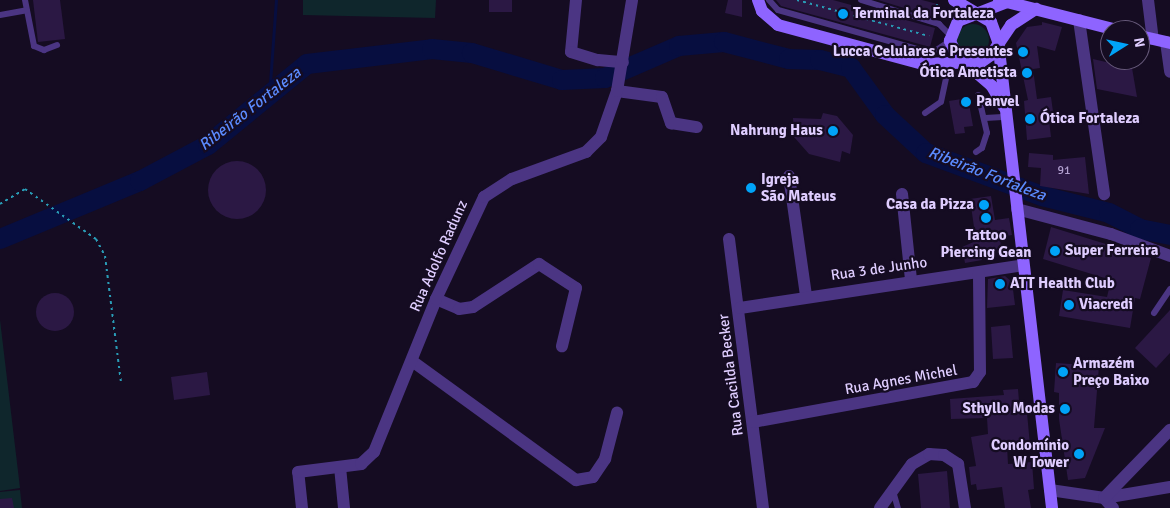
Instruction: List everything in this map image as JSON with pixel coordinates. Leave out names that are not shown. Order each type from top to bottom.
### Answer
[{"type":"main road","points":[[758,0],[762,11],[778,25],[922,64],[969,64],[988,58],[998,41],[1011,26],[1034,6]]},
{"type":"main road","points":[[954,0],[974,15],[991,22],[998,41],[1052,508]]},
{"type":"main road","points":[[1007,114],[992,86],[969,64],[957,56],[950,38],[958,21],[1002,1],[1034,6],[1100,25]]},
{"type":"main road","points":[[1150,38],[1168,43]]},
{"type":"street","points":[[576,0],[571,52],[598,60],[622,64]]},
{"type":"street","name":"Rua Adolfo Radunz","points":[[302,508],[298,472],[361,464],[374,452],[436,299],[484,197],[512,179],[586,152],[604,129],[618,87],[632,0]]},
{"type":"street","points":[[1148,0],[1153,39]]},
{"type":"street","points":[[1079,20],[1104,194]]},
{"type":"street","points":[[1168,43],[1170,72]]},
{"type":"street","points":[[618,87],[662,97],[670,123],[698,128]]},
{"type":"street","points":[[789,176],[806,296]]},
{"type":"street","points":[[902,194],[911,280]]},
{"type":"street","points":[[1016,204],[1111,234],[1170,256]]},
{"type":"street","name":"Rua Cacilda Becker","points":[[729,239],[740,308],[763,508]]},
{"type":"street","points":[[436,299],[459,309],[473,307],[539,264],[576,288],[562,346]]},
{"type":"street","name":"Rua 3 de Junho","points":[[740,308],[911,280],[978,273],[1023,265]]},
{"type":"street","name":"Rua Agnes Michel","points":[[753,422],[974,382],[980,372],[978,273]]},
{"type":"street","points":[[412,361],[576,480],[593,477],[605,459],[617,412]]},
{"type":"street","points":[[1104,498],[1170,430]]},
{"type":"street","points":[[880,508],[920,456],[944,455],[958,464],[965,508]]},
{"type":"street","points":[[340,467],[344,508]]},
{"type":"street","points":[[1050,490],[1104,498],[1170,487]]},
{"type":"street","points":[[1104,498],[1113,508]]},
{"type":"lane","points":[[25,0],[34,46],[44,50],[57,45]]},
{"type":"lane","points":[[769,0],[778,10],[926,51],[939,52],[950,38],[933,23],[861,0]]},
{"type":"lane","points":[[0,15],[27,10]]},
{"type":"lane","points":[[925,113],[941,102],[950,64]]},
{"type":"lane","points":[[976,152],[986,140],[985,118],[978,95]]},
{"type":"lane","points":[[985,118],[1007,114]]},
{"type":"lane","points":[[1154,313],[1170,289]]},
{"type":"lane","points":[[893,490],[898,508]]},
{"type":"path","points":[[797,0],[930,36]]},
{"type":"path","points":[[926,51],[938,0]]},
{"type":"path","points":[[0,204],[25,189],[96,239],[105,256],[121,383]]},
{"type":"green space","points":[[303,0],[436,0],[435,18],[303,15]]},
{"type":"green space","points":[[973,24],[979,25],[984,29],[988,34],[988,46],[984,51],[979,55],[973,56],[967,55],[962,51],[958,46],[957,40],[958,34],[962,29],[967,25]]},
{"type":"green space","points":[[0,320],[20,488],[0,491]]},
{"type":"green space","points":[[20,490],[22,508],[0,508],[0,492]]},
{"type":"building","points":[[33,0],[60,0],[65,39],[38,42]]},
{"type":"building","points":[[489,0],[512,0],[512,12],[489,12]]},
{"type":"building","points":[[728,0],[742,0],[742,17],[725,13]]},
{"type":"building","points":[[776,0],[833,0],[935,28],[930,47],[781,6]]},
{"type":"building","points":[[878,0],[922,0],[941,5],[937,18]]},
{"type":"building","points":[[1042,22],[1062,27],[1055,51],[1037,46],[1040,68],[1033,69],[1037,99],[1051,97],[1054,119],[1049,120],[1051,137],[1027,140],[1024,101],[1028,100],[1016,43],[1027,27],[1042,25]]},
{"type":"building","points":[[1093,59],[1100,61],[1100,70],[1132,70],[1137,97],[1097,89]]},
{"type":"building","points":[[968,98],[973,126],[964,127],[965,133],[955,134],[949,101]]},
{"type":"building","points":[[823,113],[837,116],[853,135],[850,154],[842,151],[840,162],[809,154],[794,137],[793,118],[821,119]]},
{"type":"building","points":[[1029,153],[1053,155],[1053,160],[1085,157],[1089,194],[1040,186],[1041,168],[1028,167]]},
{"type":"building","points":[[237,161],[248,163],[258,169],[264,179],[266,190],[264,201],[258,211],[248,217],[237,219],[226,217],[216,211],[210,201],[208,190],[210,179],[216,169],[226,163]]},
{"type":"building","points":[[991,196],[995,220],[1009,218],[1012,235],[1000,237],[1001,249],[981,252],[982,260],[965,263],[962,247],[976,241],[970,199]]},
{"type":"building","points":[[1051,227],[1151,258],[1140,299],[1135,298],[1130,328],[1059,316],[1063,290],[1107,297],[1111,280],[1043,259]]},
{"type":"building","points":[[1005,276],[1012,282],[1015,305],[987,308],[988,279]]},
{"type":"building","points":[[55,293],[69,298],[74,312],[69,326],[55,331],[41,326],[36,312],[41,298]]},
{"type":"building","points":[[1170,310],[1170,353],[1156,368],[1135,348]]},
{"type":"building","points":[[1010,325],[1013,358],[993,359],[991,327]]},
{"type":"building","points":[[1056,363],[1099,366],[1094,428],[1105,428],[1085,478],[1068,480],[1059,419],[1059,393],[1054,392]]},
{"type":"building","points":[[207,372],[210,395],[174,400],[171,377]]},
{"type":"building","points":[[1018,389],[1020,413],[1027,413],[1030,445],[1007,446],[1008,464],[1032,462],[1034,489],[1028,490],[1031,508],[1005,508],[1002,487],[977,490],[976,484],[971,485],[969,467],[976,466],[971,437],[988,434],[987,418],[951,419],[950,399],[1004,395],[1003,390]]},
{"type":"building","points":[[947,471],[950,508],[921,508],[918,474]]},
{"type":"building","points":[[12,498],[14,508],[0,508],[0,499]]},
{"type":"waterway","points":[[269,97],[276,0]]},
{"type":"waterway","name":"Ribeirão Fortaleza","points":[[0,239],[140,181],[208,145],[307,64],[432,49],[472,53],[562,80],[605,78],[679,46],[724,42],[789,59],[820,60],[851,68],[885,115],[926,153],[1042,196],[1109,213],[1140,229],[1170,235]]},
{"type":"place","name":"Terminal da Fortaleza","points":[[843,14]]},
{"type":"place","name":"Lucca Celulares e Presentes","points":[[1023,52]]},
{"type":"place","name":"Ótica Ametista","points":[[1027,73]]},
{"type":"place","name":"Panvel","points":[[966,102]]},
{"type":"place","name":"Ótica Fortaleza","points":[[1030,119]]},
{"type":"place","name":"Nahrung Haus","points":[[833,131]]},
{"type":"place","name":"Igreja São Mateus","points":[[751,188]]},
{"type":"place","name":"Casa da Pizza","points":[[984,205]]},
{"type":"place","name":"Tattoo Piercing Gean","points":[[986,218]]},
{"type":"place","name":"Super Ferreira","points":[[1055,251]]},
{"type":"place","name":"ATT Health Club","points":[[1000,284]]},
{"type":"place","name":"Viacredi","points":[[1069,305]]},
{"type":"place","name":"Armazém Preço Baixo","points":[[1063,372]]},
{"type":"place","name":"Sthyllo Modas","points":[[1065,409]]},
{"type":"place","name":"Condomínio W Tower","points":[[1079,454]]}]
